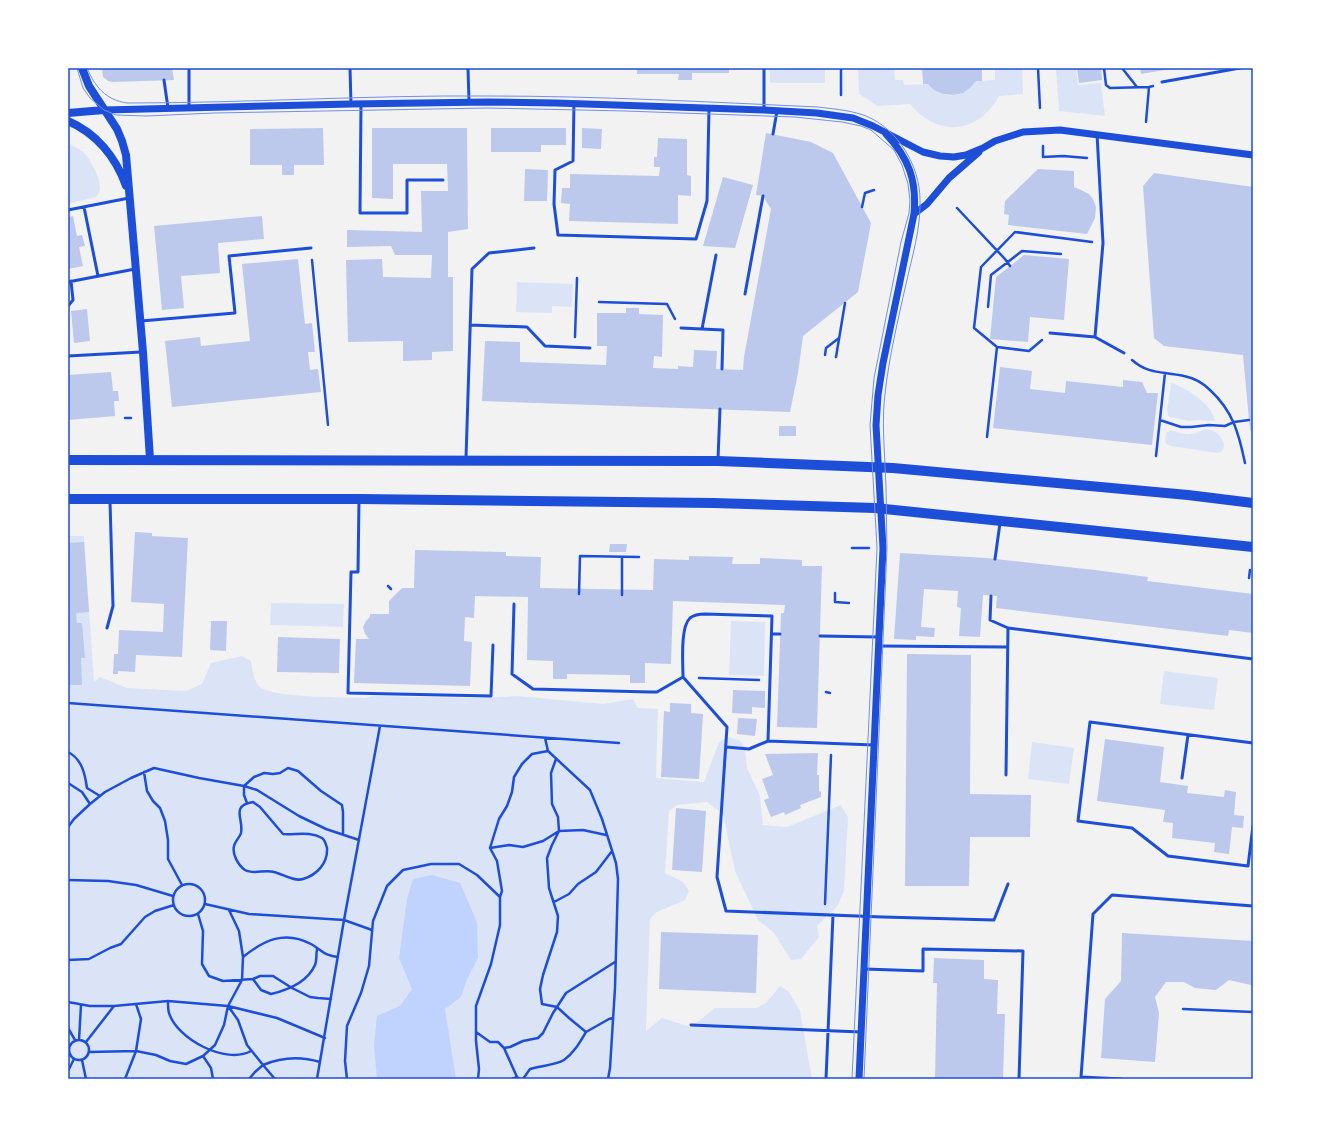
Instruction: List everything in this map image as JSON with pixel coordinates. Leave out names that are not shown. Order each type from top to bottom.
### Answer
[{"type":"main road","points":[[82,68],[89,86],[117,130],[126,155],[141,321],[150,459]]},
{"type":"main road","points":[[68,113],[104,110]]},
{"type":"main road","points":[[68,120],[80,126],[96,139],[113,159],[124,181],[130,198]]},
{"type":"main road","points":[[68,460],[718,461],[879,468],[1173,494],[1253,503]]},
{"type":"main road","points":[[68,499],[360,499],[714,503],[881,508],[1253,547]]},
{"type":"street","points":[[104,110],[469,102],[574,103],[764,110],[841,115],[861,120],[923,152],[940,156],[954,157],[966,155],[1010,135],[1024,132],[1060,130],[1253,155]]},
{"type":"street","points":[[859,1079],[883,548],[876,425],[878,394],[883,363],[914,214],[915,201],[914,185],[907,164],[898,148],[879,129]]},
{"type":"street","points":[[914,214],[927,204],[950,178],[983,148]]},
{"type":"lane","points":[[189,68],[189,108]]},
{"type":"lane","points":[[350,68],[350,104]]},
{"type":"lane","points":[[468,68],[469,102]]},
{"type":"lane","points":[[764,68],[764,110]]},
{"type":"lane","points":[[1162,82],[1240,68]]},
{"type":"lane","points":[[164,80],[168,108]]},
{"type":"lane","points":[[574,103],[573,160],[555,170],[554,204],[558,235],[696,239],[707,201],[709,108]]},
{"type":"lane","points":[[361,104],[360,213],[407,213],[407,180],[443,180]]},
{"type":"lane","points":[[773,134],[777,111]]},
{"type":"lane","points":[[1095,337],[1103,243],[1096,134]]},
{"type":"lane","points":[[745,294],[763,196]]},
{"type":"lane","points":[[68,210],[130,198]]},
{"type":"lane","points":[[84,207],[98,276]]},
{"type":"lane","points":[[141,321],[235,312],[229,256],[311,248]]},
{"type":"lane","points":[[466,460],[472,269],[489,253],[534,248]]},
{"type":"lane","points":[[702,329],[716,255]]},
{"type":"lane","points":[[68,306],[73,300],[70,282],[136,268]]},
{"type":"lane","points":[[470,325],[527,327],[545,346],[590,348]]},
{"type":"lane","points":[[681,328],[723,330],[722,369]]},
{"type":"lane","points":[[1050,333],[1095,337],[1124,353]]},
{"type":"lane","points":[[68,356],[143,352]]},
{"type":"lane","points":[[718,461],[720,409]]},
{"type":"lane","points":[[107,628],[113,606],[110,498]]},
{"type":"lane","points":[[360,499],[358,572],[351,572],[348,693],[491,696],[493,645]]},
{"type":"lane","points":[[995,559],[1000,520]]},
{"type":"lane","points":[[991,596],[990,620],[1008,628],[1253,659]]},
{"type":"lane","points":[[514,604],[512,674],[534,689],[657,692],[683,677]]},
{"type":"lane","points":[[768,741],[772,616],[697,614],[691,617],[684,630],[683,677],[727,727],[717,877],[726,911],[866,917],[994,920],[1008,884]]},
{"type":"lane","points":[[1006,775],[1008,628]]},
{"type":"lane","points":[[772,634],[780,634]]},
{"type":"lane","points":[[820,636],[879,637]]},
{"type":"lane","points":[[879,646],[1007,647]]},
{"type":"lane","points":[[1253,743],[1090,722],[1078,821],[1132,828],[1168,856],[1248,866],[1253,826]]},
{"type":"lane","points":[[1182,778],[1188,735]]},
{"type":"lane","points":[[726,747],[749,749],[768,741],[874,745]]},
{"type":"lane","points":[[1122,1079],[1081,1078],[1093,914],[1112,895],[1253,906]]},
{"type":"lane","points":[[826,1079],[832,915]]},
{"type":"lane","points":[[863,969],[923,971],[923,948],[1023,951],[1019,1079]]},
{"type":"lane","points":[[691,1025],[861,1032]]},
{"type":"path","points":[[841,68],[841,95]]},
{"type":"path","points":[[1038,68],[1040,108]]},
{"type":"path","points":[[1104,68],[1106,85],[1110,88],[1149,87],[1162,82]]},
{"type":"path","points":[[1122,68],[1137,88]]},
{"type":"path","points":[[1146,122],[1149,87]]},
{"type":"path","points":[[1043,146],[1043,156],[1098,159]]},
{"type":"path","points":[[862,207],[865,193],[874,190]]},
{"type":"path","points":[[957,208],[1010,266]]},
{"type":"path","points":[[1050,333],[1029,351],[997,348],[974,328],[981,267],[1015,232],[1103,243]]},
{"type":"path","points":[[311,248],[328,425]]},
{"type":"path","points":[[988,307],[991,275],[1022,251],[1061,254]]},
{"type":"path","points":[[575,347],[577,278]]},
{"type":"path","points":[[599,302],[667,304],[681,328]]},
{"type":"path","points":[[836,357],[844,303]]},
{"type":"path","points":[[825,356],[826,348],[839,337]]},
{"type":"path","points":[[987,437],[997,348]]},
{"type":"path","points":[[1124,353],[1138,365],[1154,372],[1185,376],[1202,382],[1219,398],[1231,415],[1240,439],[1245,463]]},
{"type":"path","points":[[1156,456],[1165,373]]},
{"type":"path","points":[[125,418],[131,418]]},
{"type":"path","points":[[1160,420],[1181,427],[1209,425],[1225,426],[1234,422],[1249,420]]},
{"type":"path","points":[[852,548],[869,548]]},
{"type":"path","points":[[579,594],[580,556],[640,557]]},
{"type":"path","points":[[622,557],[622,595]]},
{"type":"path","points":[[1249,578],[1250,570]]},
{"type":"path","points":[[388,586],[391,589]]},
{"type":"path","points":[[835,593],[835,602],[849,603]]},
{"type":"path","points":[[683,677],[770,681]]},
{"type":"path","points":[[68,703],[620,743]]},
{"type":"path","points":[[317,1079],[344,920],[380,726]]},
{"type":"path","points":[[545,738],[548,751],[590,790],[602,819],[616,863],[618,879],[616,961],[610,1068],[608,1079]]},
{"type":"path","points":[[824,915],[832,750]]},
{"type":"path","points":[[478,1079],[479,1069],[476,1032],[476,1006],[491,964],[500,925],[500,897],[502,891],[497,861],[490,848],[499,819],[507,806],[512,792],[514,777],[522,764],[532,754],[548,751]]},
{"type":"path","points":[[68,752],[76,759],[84,770],[87,788],[100,796]]},
{"type":"path","points":[[556,759],[551,774],[552,804],[558,817],[560,831],[552,845],[548,858],[549,888],[558,916],[558,932],[543,975],[540,989],[542,1004],[557,1007],[586,1032]]},
{"type":"path","points":[[68,827],[74,819],[100,796],[131,778],[154,768],[257,790],[299,816],[326,829],[359,840]]},
{"type":"path","points":[[247,803],[244,795],[244,786],[254,777],[264,773],[280,773],[288,768],[298,771],[321,791],[342,805],[343,835]]},
{"type":"path","points":[[144,772],[147,791],[153,801],[160,808],[165,822],[168,840],[168,859],[182,885]]},
{"type":"path","points":[[68,783],[82,792],[90,804]]},
{"type":"path","points":[[253,802],[260,807],[283,834],[294,835],[311,833],[323,838],[326,844],[326,860],[319,870],[310,877],[301,880],[270,871],[249,872],[244,869],[233,854],[234,846],[241,834],[239,813],[241,808],[247,803],[253,802]]},
{"type":"path","points":[[490,848],[509,845],[523,847],[543,841],[560,831],[583,830],[607,835]]},
{"type":"path","points":[[554,902],[569,894],[578,884],[596,872],[612,850]]},
{"type":"path","points":[[348,1079],[345,1061],[347,1026],[361,993],[369,966],[373,921],[387,886],[403,870],[431,864],[459,864],[477,875],[500,897]]},
{"type":"path","points":[[68,880],[108,881],[136,885],[173,896]]},
{"type":"path","points":[[190,884],[197,886],[202,890],[205,897],[205,904],[198,914],[192,917],[185,916],[179,914],[175,908],[173,896],[182,885],[190,884]]},
{"type":"path","points":[[205,904],[229,910],[277,916],[344,920],[372,930]]},
{"type":"path","points":[[68,960],[89,959],[110,948],[122,944],[145,917],[155,911],[174,905]]},
{"type":"path","points":[[89,1052],[136,1051],[186,1064],[203,1056],[215,1045],[224,1025],[228,1006],[242,980],[242,958],[239,931],[229,910]]},
{"type":"path","points":[[198,914],[203,931],[202,964],[209,976],[223,981],[253,979],[260,976],[273,976],[310,997],[331,999]]},
{"type":"path","points":[[242,958],[263,943],[278,938],[289,937],[302,940],[331,957],[338,957]]},
{"type":"path","points":[[253,979],[262,990],[271,994],[292,988],[307,976],[315,964],[317,949]]},
{"type":"path","points":[[504,1048],[523,1041],[538,1038],[543,1033],[553,1013],[566,993],[616,961]]},
{"type":"path","points":[[68,1002],[90,1006],[114,1006],[168,1001],[228,1006],[277,1018],[325,1038]]},
{"type":"path","points":[[168,1001],[169,1014],[176,1024],[198,1044],[209,1050],[224,1054],[238,1055],[251,1051]]},
{"type":"path","points":[[125,1079],[136,1051],[141,1019],[136,1004]]},
{"type":"path","points":[[79,1040],[81,1005]]},
{"type":"path","points":[[86,1042],[114,1006]]},
{"type":"path","points":[[228,1006],[238,1020],[247,1045],[275,1079]]},
{"type":"path","points":[[1184,1009],[1253,1012]]},
{"type":"path","points":[[512,1079],[520,1078],[530,1069],[554,1064],[564,1060],[575,1050],[586,1032],[613,1018]]},
{"type":"path","points":[[68,1028],[75,1040]]},
{"type":"path","points":[[476,1032],[490,1042],[498,1042],[504,1048],[520,1078]]},
{"type":"path","points":[[75,1040],[79,1040],[86,1042],[89,1046],[87,1057],[82,1060],[74,1059],[68,1054],[68,1048],[71,1043],[75,1040]]},
{"type":"path","points":[[203,1056],[211,1068],[213,1079]]},
{"type":"path","points":[[249,1079],[263,1065],[275,1060],[296,1058],[320,1062]]},
{"type":"path","points":[[68,1071],[74,1059]]},
{"type":"path","points":[[82,1060],[86,1079]]},
{"type":"path","points":[[227,1079],[239,1079]]},
{"type":"shaded area","points":[[770,68],[825,68],[825,83],[770,83]]},
{"type":"shaded area","points":[[858,68],[894,68],[895,80],[903,80],[904,85],[928,84],[940,93],[952,95],[965,91],[976,81],[995,80],[995,68],[1022,68],[1023,94],[999,96],[990,109],[980,118],[969,124],[957,127],[945,126],[933,122],[921,115],[910,104],[878,106],[859,94]]},
{"type":"shaded area","points":[[1056,68],[1076,68],[1078,85],[1101,83],[1105,116],[1059,111]]},
{"type":"shaded area","points":[[68,143],[82,151],[88,158],[96,173],[100,188],[96,197],[68,204]]},
{"type":"shaded area","points":[[517,282],[573,284],[572,307],[552,306],[552,313],[516,312]]},
{"type":"shaded area","points":[[1172,383],[1192,393],[1204,402],[1213,414],[1215,421],[1189,421],[1170,417],[1167,409]]},
{"type":"shaded area","points":[[1209,429],[1217,433],[1223,441],[1224,444],[1221,452],[1217,453],[1166,444],[1165,439],[1167,432],[1174,431],[1183,434],[1191,434]]},
{"type":"shaded area","points":[[68,536],[84,536],[94,682],[100,677],[127,688],[186,691],[202,684],[211,663],[242,656],[251,661],[255,678],[260,687],[267,691],[294,695],[365,698],[373,696],[478,698],[518,696],[603,704],[633,699],[638,708],[658,709],[656,778],[704,782],[719,742],[728,737],[739,740],[745,747],[747,768],[760,796],[763,825],[787,827],[841,805],[848,817],[844,891],[838,905],[817,926],[819,937],[801,959],[791,960],[774,933],[758,920],[735,871],[723,814],[707,802],[677,805],[669,811],[665,873],[683,882],[689,891],[685,900],[657,912],[650,919],[646,1031],[662,1018],[691,1027],[715,1008],[756,1008],[766,1003],[780,986],[789,992],[800,1011],[812,1079],[68,1079]]},
{"type":"shaded area","points":[[271,603],[344,604],[343,627],[270,625]]},
{"type":"shaded area","points":[[731,621],[765,622],[764,676],[729,675]]},
{"type":"shaded area","points":[[1164,671],[1218,678],[1214,710],[1160,704]]},
{"type":"shaded area","points":[[1032,742],[1074,748],[1069,784],[1028,779]]},
{"type":"water","points":[[432,875],[460,883],[477,922],[478,958],[467,979],[461,997],[445,1009],[456,1079],[377,1079],[374,1045],[377,1016],[400,1006],[412,989],[399,958],[407,899],[413,879]]},
{"type":"building","points":[[102,68],[172,68],[174,80],[112,82],[103,77]]},
{"type":"building","points":[[637,68],[729,68],[729,73],[692,73],[692,80],[678,80],[679,74],[637,74]]},
{"type":"building","points":[[922,68],[982,68],[982,81],[976,81],[963,93],[953,95],[943,94],[934,90],[928,84],[923,84]]},
{"type":"building","points":[[1077,68],[1101,68],[1102,80],[1079,83]]},
{"type":"building","points":[[1140,68],[1170,68],[1170,69],[1141,74]]},
{"type":"building","points":[[323,128],[324,165],[294,165],[294,175],[282,175],[282,165],[250,165],[250,129]]},
{"type":"building","points":[[372,128],[467,128],[468,229],[448,232],[448,277],[453,277],[453,351],[432,352],[432,360],[403,361],[403,341],[348,342],[346,260],[382,259],[383,277],[431,278],[432,255],[395,255],[391,246],[347,247],[347,230],[422,232],[421,191],[448,191],[447,164],[393,164],[393,199],[372,198]]},
{"type":"building","points":[[491,128],[566,128],[566,145],[541,145],[541,152],[491,152]]},
{"type":"building","points":[[582,128],[602,129],[601,149],[582,148]]},
{"type":"building","points":[[766,133],[811,142],[833,153],[871,223],[858,292],[803,336],[798,373],[790,412],[482,401],[485,341],[520,342],[520,362],[606,365],[607,346],[597,346],[597,313],[626,313],[626,308],[639,308],[639,314],[663,315],[662,357],[654,356],[653,368],[678,369],[678,366],[693,367],[694,350],[717,351],[716,369],[743,370],[744,357],[771,209],[763,196],[756,195]]},
{"type":"building","points":[[658,138],[687,139],[687,175],[691,176],[691,196],[678,195],[678,224],[569,221],[570,204],[561,203],[562,188],[570,188],[570,174],[659,176],[660,167],[654,167],[654,157],[657,157]]},
{"type":"building","points":[[525,169],[548,170],[547,201],[524,201]]},
{"type":"building","points":[[1038,169],[1074,171],[1074,187],[1089,194],[1096,207],[1095,218],[1087,234],[1008,225],[1009,215],[1004,214],[1005,201]]},
{"type":"building","points":[[1154,173],[1253,187],[1253,435],[1250,430],[1243,355],[1164,346],[1154,338],[1143,186]]},
{"type":"building","points":[[723,177],[753,185],[735,248],[703,246]]},
{"type":"building","points":[[73,216],[77,236],[82,235],[85,246],[79,247],[83,266],[68,269],[68,217]]},
{"type":"building","points":[[262,216],[264,239],[218,243],[220,273],[181,276],[184,308],[162,310],[154,226]]},
{"type":"building","points":[[1024,255],[1069,259],[1064,320],[1030,317],[1028,342],[990,339],[996,277]]},
{"type":"building","points":[[298,259],[305,324],[312,323],[315,352],[308,352],[310,370],[318,369],[321,392],[172,407],[165,341],[200,337],[201,346],[250,341],[242,264]]},
{"type":"building","points":[[87,309],[90,341],[74,343],[71,311]]},
{"type":"building","points":[[1000,367],[1032,371],[1030,389],[1065,393],[1066,381],[1123,387],[1123,380],[1142,382],[1147,393],[1158,393],[1152,445],[993,428]]},
{"type":"building","points":[[111,372],[113,391],[118,391],[119,401],[114,401],[115,416],[68,420],[68,375]]},
{"type":"building","points":[[779,426],[796,426],[796,436],[779,436]]},
{"type":"building","points":[[135,532],[152,533],[152,536],[188,538],[182,657],[136,655],[135,672],[118,671],[118,674],[113,674],[114,654],[118,654],[119,630],[163,632],[164,604],[131,602]]},
{"type":"building","points":[[84,542],[89,612],[76,613],[77,623],[82,623],[85,658],[81,658],[82,685],[68,685],[68,543]]},
{"type":"building","points":[[610,544],[627,544],[626,552],[609,552]]},
{"type":"building","points":[[415,550],[506,552],[506,556],[541,557],[540,588],[653,590],[654,559],[689,560],[689,556],[733,557],[732,564],[760,564],[760,558],[802,560],[802,566],[822,566],[817,728],[777,727],[781,613],[784,613],[785,605],[673,601],[671,664],[645,663],[645,683],[630,683],[630,675],[567,674],[567,679],[553,679],[553,661],[527,660],[528,597],[475,596],[474,618],[465,617],[464,641],[472,642],[470,686],[354,683],[356,639],[369,639],[365,634],[363,627],[370,617],[370,614],[389,614],[389,601],[402,588],[414,588]]},
{"type":"building","points":[[900,553],[987,558],[1095,570],[1148,577],[1147,581],[1253,594],[1253,633],[1229,630],[1228,636],[996,608],[997,596],[983,595],[980,637],[959,636],[961,608],[957,607],[958,591],[924,589],[921,627],[935,628],[934,637],[916,636],[916,640],[894,639]]},
{"type":"building","points":[[211,621],[227,621],[226,651],[210,650]]},
{"type":"building","points":[[278,637],[340,639],[339,673],[277,672]]},
{"type":"building","points":[[907,654],[971,655],[970,794],[1031,795],[1030,837],[970,837],[969,886],[905,886]]},
{"type":"building","points":[[733,690],[765,691],[765,708],[752,707],[752,714],[732,713]]},
{"type":"building","points":[[670,703],[691,704],[691,713],[703,714],[699,779],[661,777],[664,711],[670,712]]},
{"type":"building","points":[[738,718],[757,719],[755,736],[737,734]]},
{"type":"building","points":[[1105,739],[1164,747],[1160,782],[1188,786],[1187,793],[1224,797],[1225,790],[1236,792],[1234,815],[1244,816],[1243,828],[1232,827],[1229,854],[1214,852],[1215,843],[1172,838],[1173,823],[1163,822],[1165,810],[1097,801]]},
{"type":"building","points":[[818,753],[817,775],[819,775],[819,792],[821,791],[821,797],[800,805],[801,808],[785,815],[784,812],[771,817],[764,800],[769,798],[762,779],[773,775],[765,754]]},
{"type":"building","points":[[676,808],[706,811],[702,872],[672,870]]},
{"type":"building","points":[[661,932],[758,935],[756,993],[659,989]]},
{"type":"building","points":[[1122,933],[1253,941],[1253,988],[1251,985],[1229,980],[1216,990],[1195,988],[1184,982],[1166,982],[1155,997],[1159,1013],[1155,1062],[1101,1058],[1105,999],[1121,981]]},
{"type":"building","points":[[934,958],[984,960],[984,979],[998,980],[997,1014],[1005,1014],[1003,1079],[935,1079],[937,983],[933,983]]},
{"type":"tram line","points":[[77,68],[83,88],[90,98],[104,110],[116,115],[146,116],[214,113],[488,108],[795,117],[842,122],[861,126],[871,130],[894,150],[902,165],[908,184],[910,201],[909,213],[901,242],[874,378],[870,425],[877,548],[852,1079]]},
{"type":"tram line","points":[[87,68],[102,92],[113,99],[127,103],[444,96],[530,96],[695,101],[818,107],[848,111],[866,116],[878,122],[897,139],[905,150],[916,174],[919,187],[920,211],[916,242],[891,352],[884,403],[887,548],[864,1079]]}]
